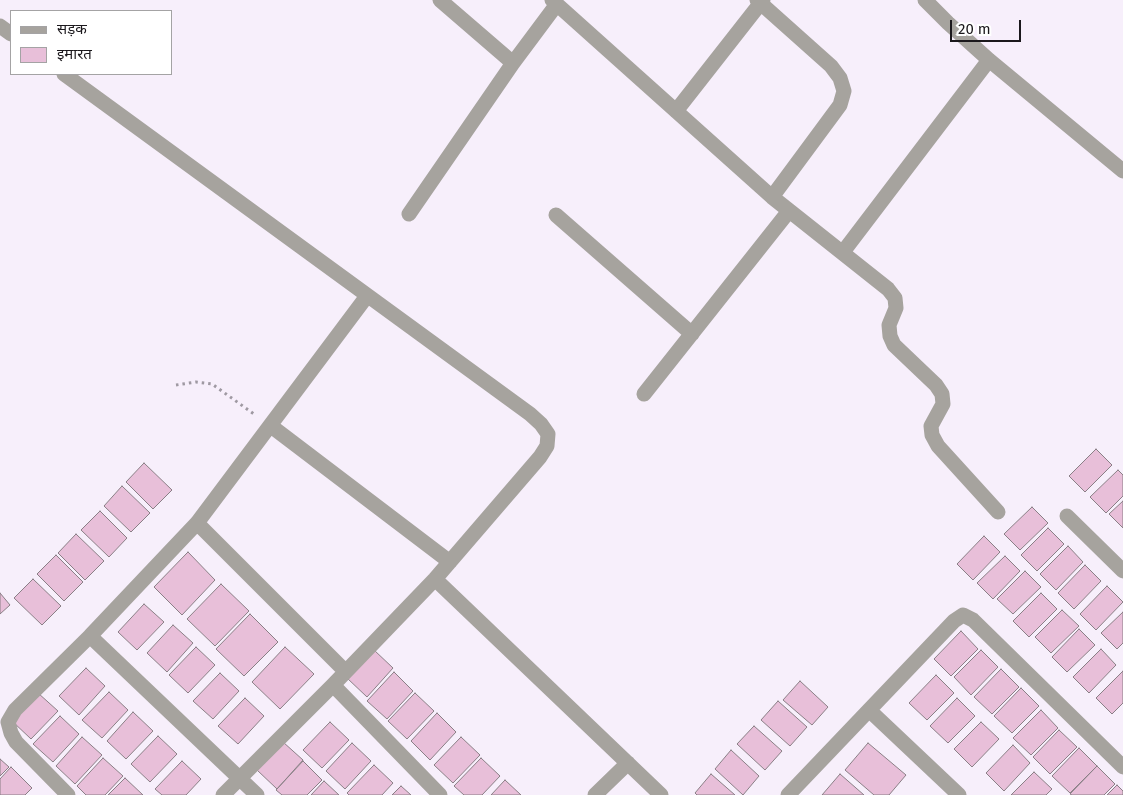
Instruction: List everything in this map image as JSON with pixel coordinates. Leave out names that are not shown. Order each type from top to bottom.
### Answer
[{"type":"street","points":[[440,0],[513,63]]},
{"type":"street","points":[[925,0],[989,60],[1123,171]]},
{"type":"street","points":[[676,112],[760,1],[830,66],[840,78],[844,91],[840,105],[772,197]]},
{"type":"street","points":[[409,214],[554,2],[772,197],[843,252],[895,298],[896,308],[889,325],[890,336],[894,345],[936,385],[942,394],[943,404],[931,426],[932,435],[938,446],[998,512]]},
{"type":"street","points":[[843,252],[989,60]]},
{"type":"street","points":[[65,75],[530,414],[548,434],[547,446],[540,458],[435,579],[223,795]]},
{"type":"street","points":[[644,394],[789,211]]},
{"type":"street","points":[[556,214],[692,334]]},
{"type":"street","points":[[68,795],[16,742],[8,722],[14,710],[90,636],[197,523],[367,296]]},
{"type":"street","points":[[271,426],[450,562]]},
{"type":"street","points":[[1067,516],[1123,571]]},
{"type":"street","points":[[197,523],[345,671]]},
{"type":"street","points":[[435,579],[661,795]]},
{"type":"street","points":[[788,795],[954,621],[963,615],[973,620],[1123,767]]},
{"type":"street","points":[[90,636],[257,795]]},
{"type":"street","points":[[333,685],[440,795]]},
{"type":"street","points":[[869,710],[959,795]]},
{"type":"street","points":[[595,795],[628,763]]},
{"type":"path","points":[[176,385],[196,382],[212,384],[271,426]]},
{"type":"building","points":[[1096,449],[1112,465],[1085,492],[1069,476]]},
{"type":"building","points":[[144,463],[172,490],[153,509],[126,482]]},
{"type":"building","points":[[1118,470],[1123,475],[1123,496],[1106,513],[1090,497]]},
{"type":"building","points":[[122,486],[150,513],[131,532],[104,506]]},
{"type":"building","points":[[1123,501],[1123,528],[1109,514]]},
{"type":"building","points":[[1032,507],[1048,523],[1020,550],[1004,534]]},
{"type":"building","points":[[100,511],[127,538],[109,557],[81,530]]},
{"type":"building","points":[[1048,528],[1064,544],[1037,571],[1021,555]]},
{"type":"building","points":[[76,534],[104,561],[85,580],[58,553]]},
{"type":"building","points":[[984,536],[1000,552],[973,580],[957,564]]},
{"type":"building","points":[[1068,546],[1083,562],[1056,590],[1040,574]]},
{"type":"building","points":[[188,552],[215,580],[182,615],[154,587]]},
{"type":"building","points":[[56,555],[83,582],[64,601],[37,574]]},
{"type":"building","points":[[1005,556],[1020,571],[993,599],[977,583]]},
{"type":"building","points":[[1085,565],[1101,581],[1074,609],[1058,593]]},
{"type":"building","points":[[1025,571],[1041,587],[1013,614],[997,599]]},
{"type":"building","points":[[33,579],[61,606],[42,625],[14,598]]},
{"type":"building","points":[[221,584],[249,611],[215,646],[187,619]]},
{"type":"building","points":[[1107,586],[1123,602],[1096,630],[1080,614]]},
{"type":"building","points":[[0,593],[10,605],[0,614]]},
{"type":"building","points":[[1041,593],[1057,609],[1029,637],[1013,621]]},
{"type":"building","points":[[144,604],[164,622],[137,650],[118,632]]},
{"type":"building","points":[[1062,610],[1079,626],[1051,653],[1035,637]]},
{"type":"building","points":[[1123,612],[1123,643],[1117,649],[1101,633]]},
{"type":"building","points":[[250,614],[278,642],[244,676],[216,649]]},
{"type":"building","points":[[173,625],[193,643],[167,672],[147,653]]},
{"type":"building","points":[[1079,629],[1095,645],[1067,672],[1052,657]]},
{"type":"building","points":[[961,631],[978,649],[951,676],[934,659]]},
{"type":"building","points":[[196,647],[215,665],[188,693],[169,675]]},
{"type":"building","points":[[285,647],[314,674],[280,709],[252,682]]},
{"type":"building","points":[[1101,649],[1116,665],[1089,693],[1073,677]]},
{"type":"building","points":[[374,650],[393,668],[367,697],[347,678]]},
{"type":"building","points":[[981,650],[998,667],[971,695],[954,677]]},
{"type":"building","points":[[86,668],[105,686],[79,715],[59,696]]},
{"type":"building","points":[[1001,669],[1019,687],[992,714],[974,697]]},
{"type":"building","points":[[1123,671],[1123,703],[1112,714],[1096,698]]},
{"type":"building","points":[[394,672],[413,691],[387,719],[367,701]]},
{"type":"building","points":[[220,673],[239,691],[213,719],[193,701]]},
{"type":"building","points":[[936,675],[954,693],[927,720],[909,703]]},
{"type":"building","points":[[800,681],[828,707],[812,725],[783,700]]},
{"type":"building","points":[[1021,688],[1039,706],[1012,733],[994,716]]},
{"type":"building","points":[[109,692],[128,710],[102,738],[82,720]]},
{"type":"building","points":[[38,693],[58,711],[31,739],[12,721]]},
{"type":"building","points":[[415,693],[434,711],[407,739],[388,721]]},
{"type":"building","points":[[245,698],[264,716],[238,744],[218,726]]},
{"type":"building","points":[[957,698],[975,716],[948,743],[930,726]]},
{"type":"building","points":[[778,701],[807,727],[790,746],[761,720]]},
{"type":"building","points":[[1041,710],[1058,728],[1031,755],[1013,738]]},
{"type":"building","points":[[133,712],[153,731],[126,759],[107,741]]},
{"type":"building","points":[[437,713],[456,732],[430,760],[411,741]]},
{"type":"building","points":[[60,716],[79,734],[53,762],[33,744]]},
{"type":"building","points":[[330,722],[349,740],[322,768],[303,750]]},
{"type":"building","points":[[981,722],[999,739],[972,767],[954,749]]},
{"type":"building","points":[[754,726],[782,751],[765,770],[737,744]]},
{"type":"building","points":[[1059,730],[1077,747],[1050,774],[1033,757]]},
{"type":"building","points":[[158,736],[177,754],[150,782],[131,764]]},
{"type":"building","points":[[82,737],[102,755],[75,784],[56,766]]},
{"type":"building","points":[[461,737],[480,755],[453,783],[434,765]]},
{"type":"building","points":[[283,742],[303,760],[277,789],[257,770]]},
{"type":"building","points":[[352,743],[371,761],[345,789],[326,771]]},
{"type":"building","points":[[868,743],[906,775],[889,795],[874,795],[845,770]]},
{"type":"building","points":[[1013,745],[1030,763],[1004,791],[986,773]]},
{"type":"building","points":[[1079,748],[1097,766],[1070,793],[1052,776]]},
{"type":"building","points":[[731,750],[759,776],[743,795],[715,769]]},
{"type":"building","points":[[103,758],[123,776],[105,795],[86,795],[77,786]]},
{"type":"building","points":[[481,758],[500,776],[482,795],[464,795],[454,786]]},
{"type":"building","points":[[0,759],[9,767],[0,776]]},
{"type":"building","points":[[182,761],[201,779],[186,795],[162,795],[155,789]]},
{"type":"building","points":[[303,761],[322,780],[307,795],[282,795],[276,790]]},
{"type":"building","points":[[374,765],[393,783],[382,795],[349,795],[347,793]]},
{"type":"building","points":[[1097,766],[1115,784],[1104,795],[1070,794]]},
{"type":"building","points":[[11,767],[32,788],[25,795],[0,795],[0,779]]},
{"type":"building","points":[[1034,772],[1052,789],[1046,795],[1011,795]]},
{"type":"building","points":[[711,774],[735,795],[697,795],[695,793]]},
{"type":"building","points":[[840,774],[864,795],[822,795]]},
{"type":"building","points":[[125,778],[143,795],[108,795]]},
{"type":"building","points":[[505,780],[521,795],[491,795]]},
{"type":"building","points":[[324,781],[339,795],[311,795]]},
{"type":"building","points":[[1117,785],[1123,791],[1123,795],[1107,795]]},
{"type":"building","points":[[401,786],[411,795],[392,795]]}]
